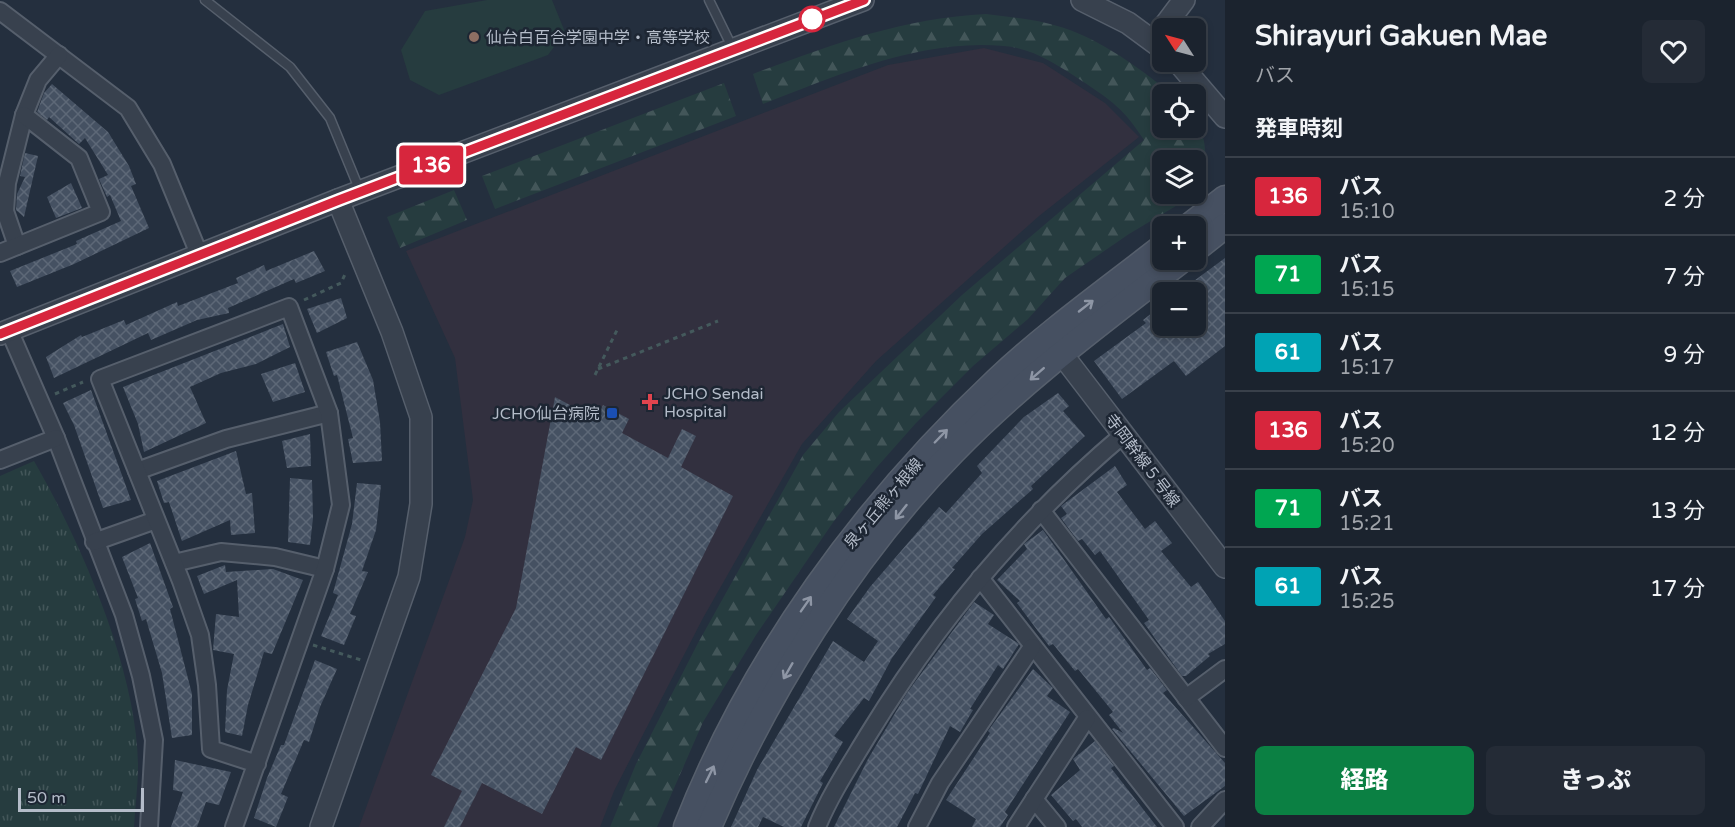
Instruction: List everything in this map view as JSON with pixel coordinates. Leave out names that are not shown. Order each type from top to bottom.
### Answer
[{"type":"main road","points":[[1202,216],[1225,198]]},
{"type":"main road","points":[[1206,241],[1225,226]]},
{"type":"main road","name":"泉ヶ丘熊ヶ根線","points":[[686,827],[730,733],[792,623],[841,553],[939,437],[997,380],[1043,339],[1152,255]]},
{"type":"main road","name":"泉ヶ丘熊ヶ根線","points":[[709,827],[760,718],[839,592],[912,498],[952,453],[1061,353],[1169,270]]},
{"type":"street","points":[[149,827],[154,740],[141,676],[124,615],[94,542],[56,438],[5,332],[199,254],[864,0]]},
{"type":"street","points":[[1082,0],[1152,33]]},
{"type":"street","points":[[1173,18],[1184,0]]},
{"type":"street","points":[[0,11],[128,108],[162,164],[199,254]]},
{"type":"street","points":[[17,246],[4,211],[7,183],[24,115],[38,80],[58,55]]},
{"type":"street","points":[[1187,72],[1225,117]]},
{"type":"street","points":[[0,253],[101,212],[79,158],[24,115]]},
{"type":"street","points":[[321,827],[409,577],[421,504],[421,417],[392,332],[339,200]]},
{"type":"street","points":[[234,827],[257,765],[325,569],[341,505],[329,413],[289,307],[100,379],[174,563],[200,635],[207,684],[212,749],[257,765]]},
{"type":"street","name":"寺岡幹線５号線","points":[[1061,353],[1225,567]]},
{"type":"street","points":[[137,471],[226,439],[329,413]]},
{"type":"street","points":[[817,827],[894,692],[980,578],[1070,480],[1124,434]]},
{"type":"street","points":[[0,460],[56,438]]},
{"type":"street","points":[[1041,510],[1225,748]]},
{"type":"street","points":[[94,542],[156,520]]},
{"type":"street","points":[[174,563],[221,552],[275,558],[325,569]]},
{"type":"street","points":[[980,578],[1087,718],[1175,827]]},
{"type":"street","points":[[917,827],[940,783],[1032,647]]},
{"type":"street","points":[[1186,698],[1225,669]]},
{"type":"street","points":[[1016,827],[1087,718]]},
{"type":"street","points":[[1034,799],[1058,827]]},
{"type":"street","points":[[1200,827],[1225,800]]},
{"type":"lane","points":[[205,0],[290,67],[330,118],[360,192]]},
{"type":"lane","points":[[709,0],[734,49]]},
{"type":"path","points":[[289,307],[340,283],[347,273],[343,266]]},
{"type":"path","points":[[598,369],[718,321]]},
{"type":"path","points":[[595,375],[618,328]]},
{"type":"path","points":[[55,394],[88,380],[100,379]]},
{"type":"path","points":[[300,641],[364,661]]},
{"type":"shaded area","name":"JCHO Sendai Hospital","points":[[984,48],[1043,63],[1105,103],[1139,137],[1039,216],[876,361],[802,444],[703,618],[614,791],[600,827],[359,827],[465,537],[473,500],[455,358],[406,251],[888,65]]},
{"type":"green space","points":[[487,0],[552,0],[565,32],[548,55],[439,95],[410,80],[401,50],[425,11]]},
{"type":"green space","points":[[986,14],[1039,21],[1097,42],[1159,84],[1152,84],[1152,138],[1203,138],[1205,150],[1152,150],[1152,204],[1179,204],[1159,216],[1152,216],[1152,220],[1065,278],[1028,319],[973,366],[916,423],[834,521],[756,635],[703,722],[657,827],[610,827],[636,764],[698,643],[803,455],[839,412],[962,295],[1144,140],[1124,113],[1102,94],[1064,69],[1015,47],[973,45],[912,53],[850,71],[763,104],[753,74],[867,35],[925,21]]},
{"type":"green space","points":[[724,83],[736,116],[495,209],[482,176]]},
{"type":"green space","points":[[454,190],[467,220],[400,248],[387,217]]},
{"type":"green space","points":[[34,461],[88,569],[117,650],[135,730],[138,782],[134,827],[0,827],[0,476]]},
{"type":"building","points":[[52,84],[108,132],[129,166],[136,184],[131,186],[149,228],[74,264],[17,287],[10,271],[77,244],[76,241],[121,221],[110,195],[107,197],[99,179],[108,175],[85,138],[79,144],[49,117],[47,120],[37,112],[44,93]]},
{"type":"building","points":[[25,153],[38,156],[24,217],[16,210],[17,194],[25,177],[20,176]]},
{"type":"building","points":[[71,183],[82,208],[56,218],[47,197]]},
{"type":"building","points":[[314,251],[325,271],[296,283],[294,279],[228,308],[229,313],[197,320],[151,340],[148,333],[54,378],[46,357],[81,335],[82,337],[124,320],[126,325],[177,302],[178,306],[238,283],[236,278],[264,265],[266,271]]},
{"type":"building","points":[[1225,258],[1225,346],[1186,376],[1174,361],[1122,399],[1094,361],[1146,323],[1143,320],[1152,313],[1152,336],[1206,336],[1206,282],[1193,282]]},
{"type":"building","points":[[341,298],[347,318],[317,333],[307,309]]},
{"type":"building","points":[[283,324],[290,347],[256,364],[221,373],[190,387],[206,423],[144,452],[138,424],[123,387]]},
{"type":"building","points":[[357,342],[373,380],[380,422],[382,461],[353,463],[348,439],[353,438],[337,375],[334,376],[326,352]]},
{"type":"building","points":[[295,363],[305,392],[273,402],[261,374]]},
{"type":"building","points":[[91,390],[131,500],[103,508],[74,425],[63,403]]},
{"type":"building","points":[[1058,393],[1069,406],[1063,411],[1085,436],[1031,486],[1033,489],[982,534],[952,568],[955,569],[933,595],[936,597],[892,658],[869,701],[864,698],[834,736],[843,742],[820,781],[823,783],[801,827],[784,827],[763,817],[758,827],[731,827],[757,770],[833,641],[864,662],[878,641],[847,619],[870,587],[939,507],[946,513],[982,473],[977,466],[1024,417]]},
{"type":"building","points":[[555,397],[596,419],[603,405],[629,419],[622,433],[668,458],[682,429],[696,436],[681,467],[733,496],[601,760],[576,747],[542,814],[482,783],[460,827],[444,827],[462,791],[431,775],[516,608]]},
{"type":"building","points":[[310,434],[311,466],[287,468],[282,441]]},
{"type":"building","points":[[236,451],[246,494],[252,493],[255,533],[231,535],[230,520],[182,541],[169,502],[164,503],[157,481]]},
{"type":"building","points":[[1115,466],[1127,485],[1117,492],[1145,529],[1155,521],[1172,543],[1161,551],[1191,587],[1198,582],[1225,621],[1225,644],[1208,654],[1210,656],[1186,676],[1182,676],[1144,623],[1149,620],[1100,551],[1095,555],[1082,539],[1078,541],[1061,518],[1067,514],[1061,506]]},
{"type":"building","points":[[290,478],[312,480],[313,518],[310,545],[288,542]]},
{"type":"building","points":[[357,483],[381,485],[376,530],[362,571],[368,572],[350,614],[356,616],[344,645],[321,636],[338,595],[333,593],[352,524]]},
{"type":"building","points":[[1043,530],[1106,619],[1109,617],[1147,670],[1150,668],[1167,690],[1163,693],[1225,763],[1225,786],[1184,816],[1112,729],[1123,733],[1109,715],[1113,712],[1078,669],[1075,671],[1053,644],[1049,646],[1017,603],[1020,601],[997,580],[1027,549],[1024,544]]},
{"type":"building","points":[[150,543],[173,607],[170,609],[192,694],[192,735],[172,738],[162,673],[146,619],[142,621],[135,599],[138,598],[122,557]]},
{"type":"building","points":[[225,565],[226,572],[273,569],[303,580],[272,654],[264,652],[248,705],[242,736],[225,732],[227,690],[234,654],[213,650],[216,614],[239,617],[237,580],[204,594],[197,576]]},
{"type":"building","points":[[974,602],[994,615],[988,624],[1019,644],[1003,669],[998,665],[970,709],[973,710],[960,732],[950,726],[918,794],[915,793],[897,827],[834,827],[868,759],[907,693]]},
{"type":"building","points":[[315,660],[337,669],[320,707],[309,742],[304,740],[281,794],[288,797],[276,827],[254,818],[267,778],[281,745],[284,745]]},
{"type":"building","points":[[1033,669],[1053,688],[1047,696],[1070,712],[1005,812],[1008,815],[1000,827],[972,827],[976,819],[946,800],[990,733],[988,731]]},
{"type":"building","points":[[1095,741],[1114,766],[1111,768],[1157,827],[1082,827],[1076,819],[1073,821],[1051,795],[1080,770],[1073,759]]},
{"type":"building","points":[[175,760],[231,772],[219,805],[206,802],[197,827],[171,827],[183,792],[173,790]]},
{"type":"bus line","name":"136","points":[[0,334],[339,200],[864,0]]},
{"type":"place","name":"仙台白百合学園中学・高等学校","points":[[474,37]]},
{"type":"place","name":"JCHO Sendai Hospital","points":[[650,402]]},
{"type":"place","name":"JCHO仙台病院","points":[[612,413]]}]
